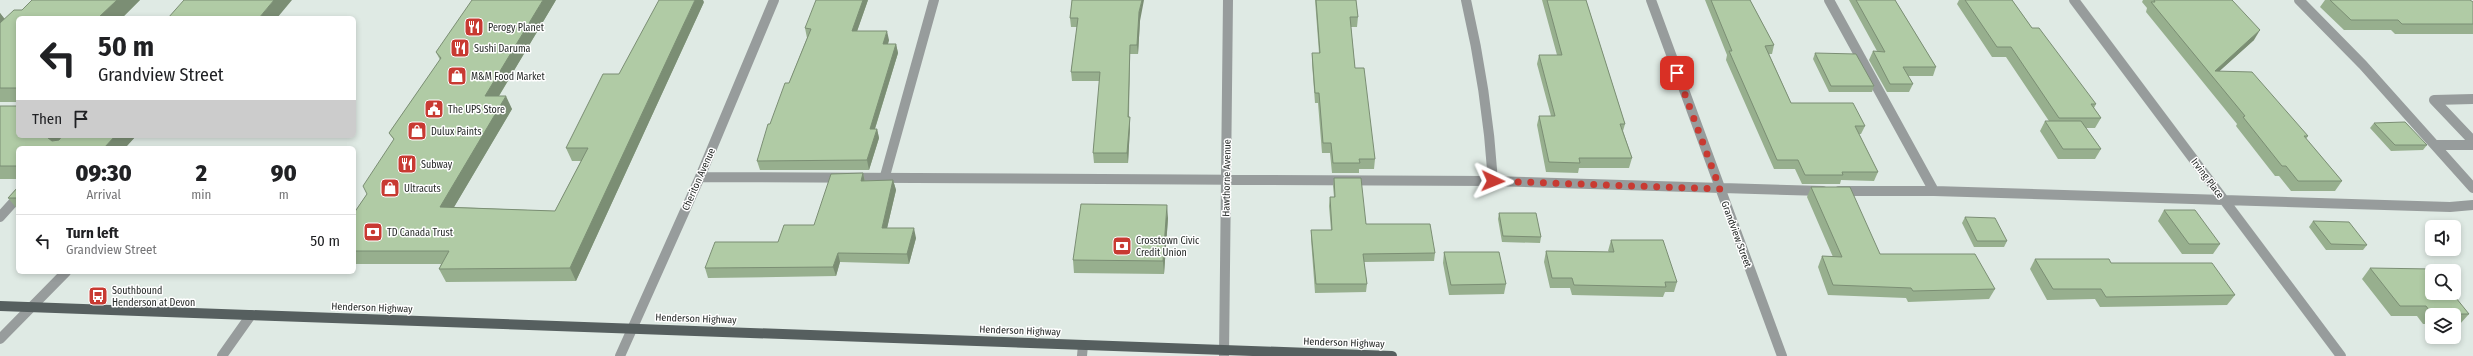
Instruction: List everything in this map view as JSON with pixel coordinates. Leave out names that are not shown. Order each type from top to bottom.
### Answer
[{"type":"main road","name":"Henderson Highway","points":[[0,306],[631,328],[1082,350],[1392,356]]},
{"type":"street","name":"Cheriton Avenue","points":[[620,356],[631,328],[700,177],[774,0]]},
{"type":"street","points":[[885,176],[934,0]]},
{"type":"street","name":"Hawthorne Avenue","points":[[1224,353],[1228,0]]},
{"type":"street","points":[[1466,0],[1479,54],[1490,134],[1493,181]]},
{"type":"street","name":"Grandview Street","points":[[1651,0],[1782,356]]},
{"type":"street","points":[[1829,0],[1934,191]]},
{"type":"street","name":"Irving Place","points":[[2074,0],[2341,356]]},
{"type":"street","points":[[2299,0],[2363,64],[2473,188]]},
{"type":"street","points":[[2473,99],[2434,100],[2473,141]]},
{"type":"street","points":[[2435,145],[2473,145]]},
{"type":"street","points":[[700,177],[885,176],[1493,181],[1720,189],[1934,191],[2450,208],[2473,205]]},
{"type":"street","points":[[0,217],[16,199]]},
{"type":"street","points":[[0,339],[64,274]]},
{"type":"street","points":[[222,356],[251,315]]},
{"type":"building","points":[[32,0],[117,0],[100,16],[16,16],[16,88],[0,88],[0,23],[14,10],[22,10]]},
{"type":"building","points":[[184,0],[274,0],[261,16],[170,16]]},
{"type":"building","points":[[472,0],[543,0],[485,96],[506,96],[440,207],[555,211],[588,148],[566,148],[603,74],[619,74],[659,0],[695,0],[570,268],[439,269],[449,251],[356,251],[356,210],[367,194],[363,186],[394,139],[389,133],[441,58],[436,52]]},
{"type":"building","points":[[816,0],[863,0],[852,31],[887,31],[883,44],[896,44],[870,129],[877,129],[867,160],[757,161],[768,124],[770,124],[785,83],[789,83],[811,29],[805,28]]},
{"type":"building","points":[[1072,0],[1142,0],[1139,12],[1137,45],[1130,45],[1128,117],[1130,117],[1127,153],[1093,153],[1100,72],[1071,72],[1078,18],[1070,18]]},
{"type":"building","points":[[1316,0],[1356,0],[1358,17],[1350,17],[1355,68],[1364,68],[1375,159],[1359,159],[1360,163],[1333,163],[1331,143],[1323,143],[1319,93],[1315,93],[1312,53],[1320,53]]},
{"type":"building","points":[[1547,0],[1586,0],[1625,124],[1620,124],[1632,158],[1579,158],[1580,163],[1549,162],[1539,116],[1555,116],[1539,55],[1562,55]]},
{"type":"building","points":[[1711,0],[1750,0],[1774,45],[1765,46],[1791,103],[1853,103],[1865,126],[1855,126],[1878,172],[1842,172],[1843,175],[1805,175],[1798,160],[1777,160],[1729,51],[1732,51]]},
{"type":"building","points":[[1856,0],[1895,0],[1936,67],[1903,67],[1913,84],[1890,84],[1873,51],[1885,52]]},
{"type":"building","points":[[1965,0],[2012,0],[2032,28],[2039,28],[2096,104],[2091,104],[2101,118],[2059,118],[2011,47],[1997,47]]},
{"type":"building","points":[[2154,0],[2232,0],[2260,30],[2215,71],[2252,72],[2308,136],[2304,136],[2342,181],[2298,181],[2286,166],[2282,166],[2243,117],[2245,116],[2151,2],[2155,2]]},
{"type":"building","points":[[2330,0],[2470,0],[2473,2],[2473,24],[2402,24],[2398,20],[2351,20]]},
{"type":"building","points":[[1815,53],[1856,54],[1874,86],[1831,86]]},
{"type":"building","points":[[0,106],[16,106],[16,138],[48,138],[52,141],[59,140],[60,138],[113,138],[106,146],[16,146],[16,166],[0,166]]},
{"type":"building","points":[[2045,121],[2081,121],[2101,149],[2063,149]]},
{"type":"building","points":[[2405,122],[2427,145],[2395,145],[2374,123]]},
{"type":"building","points":[[863,173],[861,181],[893,180],[882,228],[914,228],[907,254],[838,253],[833,267],[705,268],[715,242],[778,242],[784,225],[814,225],[831,174]]},
{"type":"building","points":[[1334,178],[1361,178],[1366,224],[1430,224],[1435,253],[1363,254],[1367,284],[1316,284],[1311,230],[1332,230],[1330,197],[1335,197]]},
{"type":"building","points":[[1811,187],[1850,187],[1880,254],[1975,254],[1995,289],[1913,291],[1911,288],[1833,285],[1822,256],[1842,257]]},
{"type":"building","points":[[16,189],[16,198],[8,198]]},
{"type":"building","name":"Crosstown Civic Credit Union","points":[[1081,204],[1167,205],[1163,261],[1073,260]]},
{"type":"building","points":[[2164,210],[2195,210],[2220,244],[2189,244]]},
{"type":"building","points":[[1499,213],[1536,213],[1541,237],[1503,236]]},
{"type":"building","points":[[1965,217],[1995,218],[2007,241],[1977,241]]},
{"type":"building","points":[[2313,221],[2349,222],[2367,245],[2331,244]]},
{"type":"building","points":[[1611,240],[1663,240],[1677,282],[1665,282],[1666,287],[1574,285],[1572,278],[1552,278],[1546,251],[1614,252]]},
{"type":"building","points":[[1444,252],[1499,252],[1506,284],[1451,285]]},
{"type":"building","points":[[2035,259],[2109,259],[2111,263],[2212,263],[2235,295],[2106,297],[2101,289],[2053,289]]},
{"type":"building","points":[[2370,268],[2425,269],[2425,300],[2458,300],[2469,314],[2461,314],[2461,308],[2400,306]]},
{"type":"place","name":"Perogy Planet","points":[[474,27]]},
{"type":"place","name":"Sushi Daruma","points":[[460,48]]},
{"type":"place","name":"M&M Food Market","points":[[457,76]]},
{"type":"place","name":"The UPS Store","points":[[434,109]]},
{"type":"place","name":"Dulux Paints","points":[[417,131]]},
{"type":"place","name":"Subway","points":[[407,164]]},
{"type":"place","name":"Ultracuts","points":[[390,188]]},
{"type":"place","name":"TD Canada Trust","points":[[373,232]]},
{"type":"place","name":"Crosstown Civic Credit Union","points":[[1122,246]]},
{"type":"place","name":"Southbound Henderson at Devon","points":[[98,296]]},
{"type":"route","points":[[1493,181],[1688,186],[1720,189],[1677,73]]}]
